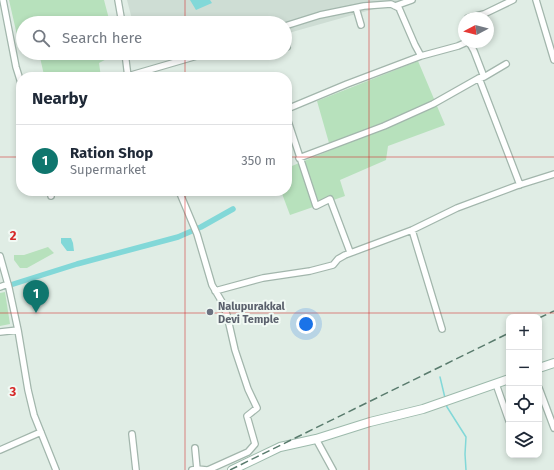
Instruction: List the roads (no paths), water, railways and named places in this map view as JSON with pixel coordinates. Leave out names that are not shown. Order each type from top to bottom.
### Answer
[{"type":"main road","points":[[542,367],[554,363]]},
{"type":"main road","points":[[232,470],[280,447],[316,439],[370,422],[423,408],[506,380]]},
{"type":"street","points":[[4,0],[18,72]]},
{"type":"street","points":[[118,0],[121,16]]},
{"type":"street","points":[[395,6],[412,0]]},
{"type":"street","points":[[488,12],[513,0]]},
{"type":"street","points":[[536,0],[554,60]]},
{"type":"street","points":[[292,24],[320,15],[356,8],[383,4],[395,6],[399,8],[414,45],[421,56]]},
{"type":"street","points":[[356,8],[361,25]]},
{"type":"street","points":[[292,107],[421,56],[458,46]]},
{"type":"street","points":[[472,48],[520,185]]},
{"type":"street","points":[[126,60],[127,72]]},
{"type":"street","points":[[142,72],[183,60]]},
{"type":"street","points":[[299,158],[384,126],[433,104],[506,64]]},
{"type":"street","points":[[292,135],[316,206],[330,199],[350,252]]},
{"type":"street","points":[[215,291],[257,279],[310,271],[333,265],[338,259],[350,252],[412,230],[458,208],[554,174]]},
{"type":"street","points":[[182,196],[197,234],[212,285],[222,302],[227,315],[235,350],[248,389],[257,408],[247,416],[255,444],[248,452],[208,470],[195,469],[195,448]]},
{"type":"street","points":[[412,230],[442,329]]},
{"type":"street","points":[[0,256],[18,330],[28,390],[34,415],[56,470]]},
{"type":"street","points":[[0,287],[8,286]]},
{"type":"street","points":[[0,332],[18,330]]},
{"type":"street","points":[[496,384],[506,412]]},
{"type":"street","points":[[542,396],[554,428]]},
{"type":"street","points":[[0,450],[41,432]]},
{"type":"street","points":[[132,434],[136,470]]},
{"type":"street","points":[[316,439],[333,470]]},
{"type":"water","points":[[190,0],[210,0],[212,3],[196,10]]},
{"type":"water","points":[[61,238],[71,238],[74,251],[67,251],[61,243]]},
{"type":"waterway","points":[[4,287],[77,264],[178,237],[201,227],[233,209]]},
{"type":"waterway","points":[[440,377],[445,398]]},
{"type":"waterway","points":[[446,404],[466,437],[466,470]]},
{"type":"railway","points":[[542,317],[554,311]]},
{"type":"railway","points":[[230,470],[506,334]]},
{"type":"place","name":"Nalupurakkal Devi Temple","points":[[210,312]]},
{"type":"place","name":"Ration Shop","points":[[36,313]]}]
